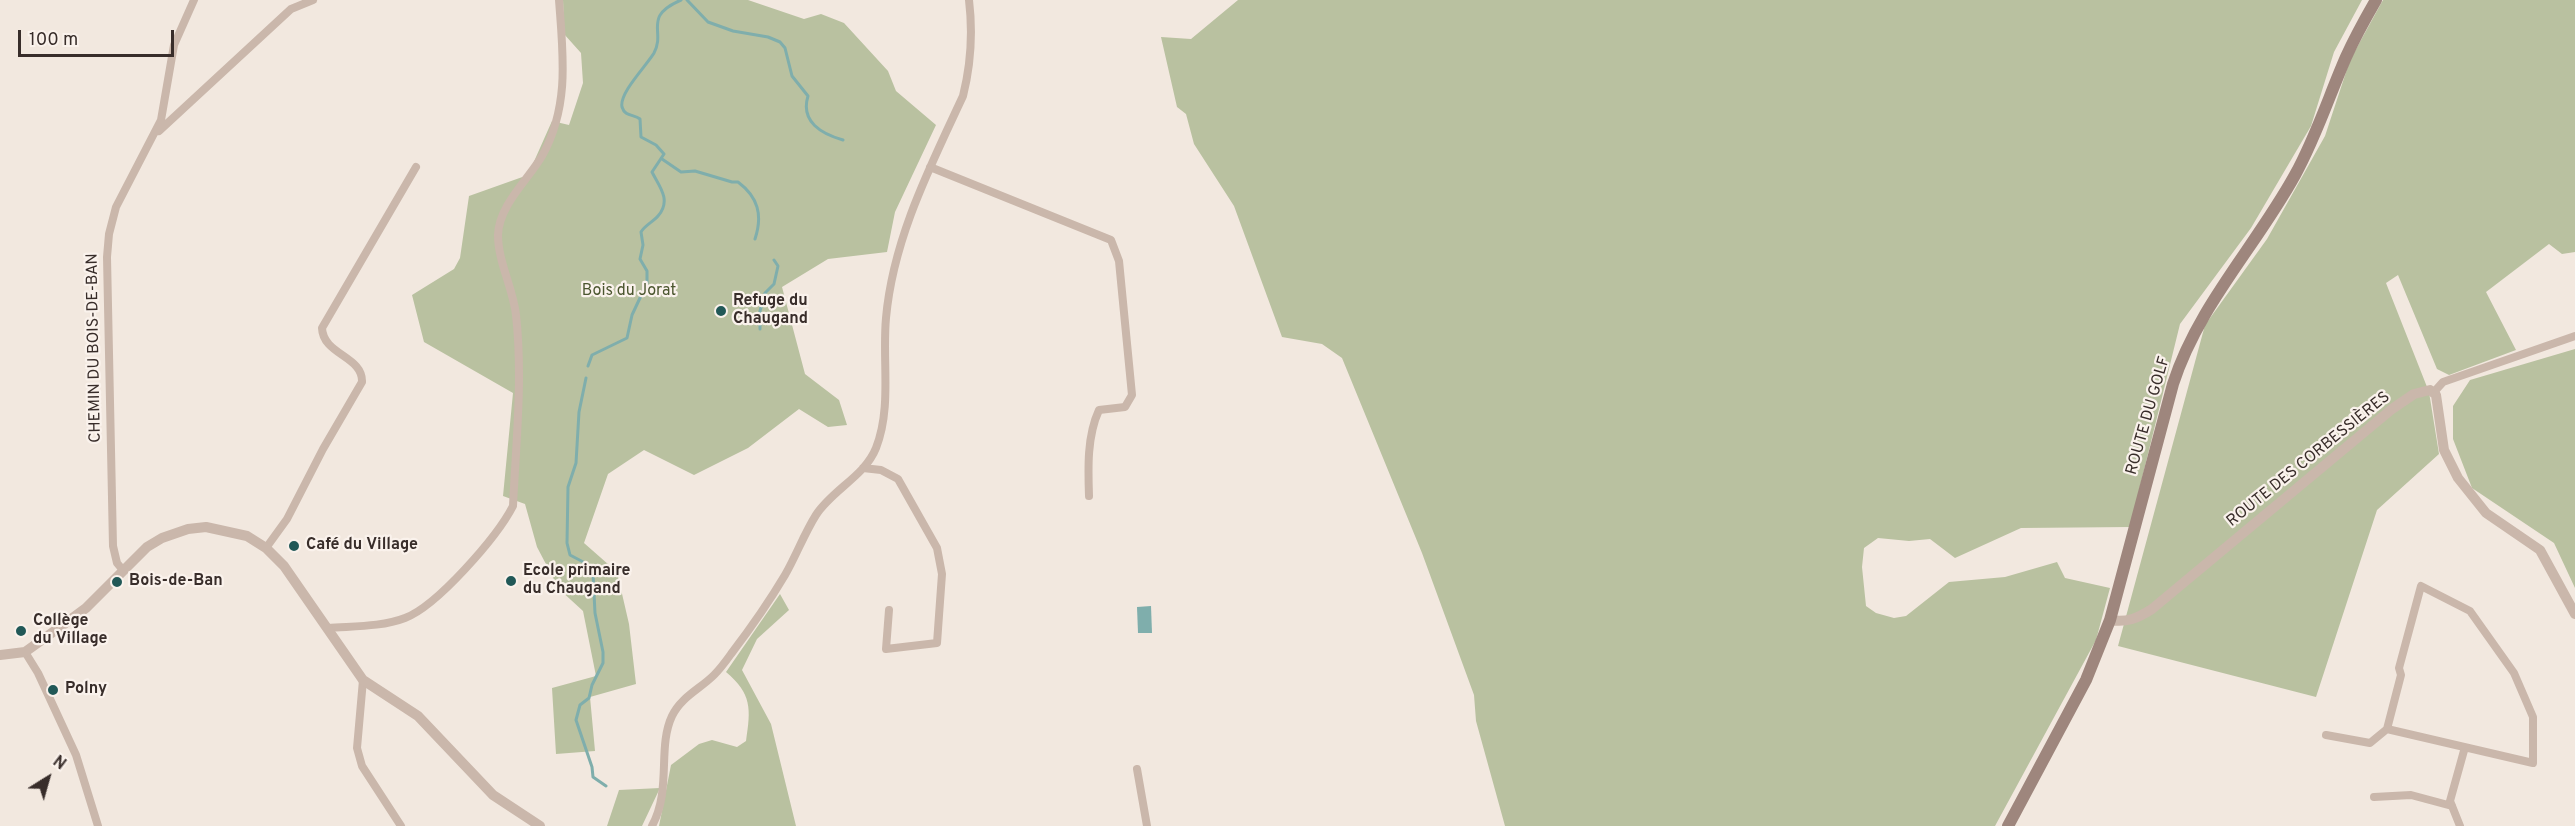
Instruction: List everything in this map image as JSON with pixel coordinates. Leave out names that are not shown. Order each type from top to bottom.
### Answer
[{"type":"main road","name":"ROUTE DU GOLF","points":[[2008,826],[2086,680],[2110,620],[2173,384],[2188,346],[2209,307],[2296,174],[2314,137],[2350,47],[2376,0]]},
{"type":"street","name":"CHEMIN DU BOIS-DE-BAN","points":[[122,569],[113,546],[107,257],[109,234],[116,207],[154,134],[166,104],[174,45],[194,0]]},
{"type":"street","name":"CHEMIN DU BOIS-DE-BAN","points":[[154,134],[291,9],[313,0]]},
{"type":"street","points":[[328,628],[394,621],[420,610],[460,573],[504,523],[513,506],[520,366],[516,313],[498,235],[504,212],[542,155],[557,118],[564,78],[560,0]]},
{"type":"street","points":[[652,826],[662,804],[667,733],[672,716],[680,704],[714,676],[731,654],[784,577],[816,515],[837,491],[863,468],[876,449],[883,426],[886,318],[892,280],[910,213],[963,96],[971,55],[969,0]]},
{"type":"street","points":[[266,548],[287,519],[323,449],[362,382],[362,374],[357,367],[322,338],[322,328],[416,167]]},
{"type":"street","points":[[930,167],[1111,240],[1119,261],[1132,394],[1125,406],[1099,410],[1094,423],[1088,468],[1089,496]]},
{"type":"street","name":"ROUTE DES CORBESSIÈRES","points":[[2110,620],[2126,621],[2139,617],[2152,609],[2392,408],[2421,391],[2434,392],[2443,382],[2575,336]]},
{"type":"street","points":[[2434,392],[2444,450],[2458,478],[2486,513],[2540,550],[2575,614]]},
{"type":"street","points":[[863,468],[893,475],[903,486],[937,548],[942,574],[937,643],[886,649],[889,610]]},
{"type":"street","points":[[0,655],[25,652],[86,608],[122,569],[154,542],[188,529],[206,527],[225,529],[247,536],[266,548],[284,566],[363,680],[418,716],[493,795],[540,826]]},
{"type":"street","points":[[2326,735],[2370,743],[2386,729],[2400,675],[2399,668],[2421,586],[2470,611],[2514,673],[2533,717],[2533,763],[2386,729]]},
{"type":"street","points":[[25,652],[38,673],[76,755],[98,826]]},
{"type":"street","points":[[363,680],[357,748],[362,766],[401,826]]},
{"type":"street","points":[[2460,826],[2450,801],[2465,747]]},
{"type":"street","points":[[1137,769],[1147,826]]},
{"type":"street","points":[[2374,797],[2411,795],[2452,806]]},
{"type":"green space","name":"Bois du Jorat","points":[[563,0],[748,0],[804,19],[821,14],[844,23],[888,71],[896,91],[936,125],[895,212],[887,252],[828,259],[782,287],[805,374],[839,400],[847,425],[828,427],[799,409],[748,448],[694,475],[644,450],[608,474],[584,543],[617,572],[629,624],[636,684],[590,697],[595,751],[556,754],[552,688],[596,676],[583,611],[559,589],[537,547],[525,504],[503,496],[513,393],[424,342],[412,295],[454,269],[460,258],[469,196],[528,175],[552,121],[569,125],[583,83],[581,53],[564,34]]},
{"type":"green space","points":[[1238,0],[2362,0],[2334,52],[2311,126],[2251,228],[2180,324],[2130,527],[2021,528],[1955,558],[1930,539],[1909,541],[1878,538],[1864,548],[1862,567],[1866,606],[1876,613],[1894,618],[1906,616],[1949,582],[2005,577],[2057,562],[2065,578],[2110,588],[2096,640],[1995,826],[1505,826],[1476,721],[1474,695],[1422,553],[1342,358],[1322,344],[1282,337],[1234,206],[1194,144],[1186,114],[1177,107],[1161,37],[1191,39]]},
{"type":"green space","points":[[2383,0],[2575,0],[2575,252],[2562,254],[2549,244],[2486,292],[2516,350],[2449,375],[2437,369],[2398,275],[2386,283],[2429,392],[2439,454],[2377,510],[2316,697],[2118,646],[2205,325],[2267,239],[2325,136],[2350,60]]},
{"type":"green space","points":[[2575,349],[2575,588],[2554,543],[2472,488],[2453,439],[2453,406],[2470,380]]},
{"type":"green space","points":[[780,594],[789,610],[757,639],[742,670],[771,724],[796,826],[659,826],[671,765],[699,744],[712,740],[737,747],[746,741],[749,720],[748,703],[741,688],[726,672]]},
{"type":"green space","points":[[660,788],[642,826],[607,826],[619,790]]},
{"type":"water","points":[[1151,606],[1152,633],[1138,633],[1137,607]]},
{"type":"waterway","points":[[588,366],[592,355],[627,338],[632,315],[647,283],[647,271],[640,259],[643,245],[641,232],[658,216],[664,204],[663,193],[652,172],[664,154],[656,145],[641,137],[640,119],[627,114],[622,107],[622,101],[629,87],[654,53],[658,38],[658,18],[669,6],[681,0]]},
{"type":"waterway","points":[[687,0],[708,22],[733,31],[768,37],[780,42],[785,48],[792,76],[808,96],[806,105],[810,120],[821,130],[843,140]]},
{"type":"waterway","points":[[662,159],[681,172],[695,171],[738,182],[745,188],[757,207],[759,222],[755,239]]},
{"type":"waterway","points":[[760,329],[760,311],[765,293],[774,284],[778,266],[774,260]]},
{"type":"waterway","points":[[586,378],[579,412],[576,463],[568,487],[567,543],[570,555],[587,564],[593,574],[595,613],[603,663],[592,685],[589,698],[580,705],[576,720],[592,767],[593,777],[606,786]]},
{"type":"place","name":"Refuge du Chaugand","points":[[721,311]]},
{"type":"place","name":"Café du Village","points":[[294,546]]},
{"type":"place","name":"Ecole primaire du Chaugand","points":[[511,581]]},
{"type":"place","name":"Bois-de-Ban","points":[[117,582]]},
{"type":"place","name":"Collège du Village","points":[[21,631]]},
{"type":"place","name":"Polny","points":[[53,690]]}]
